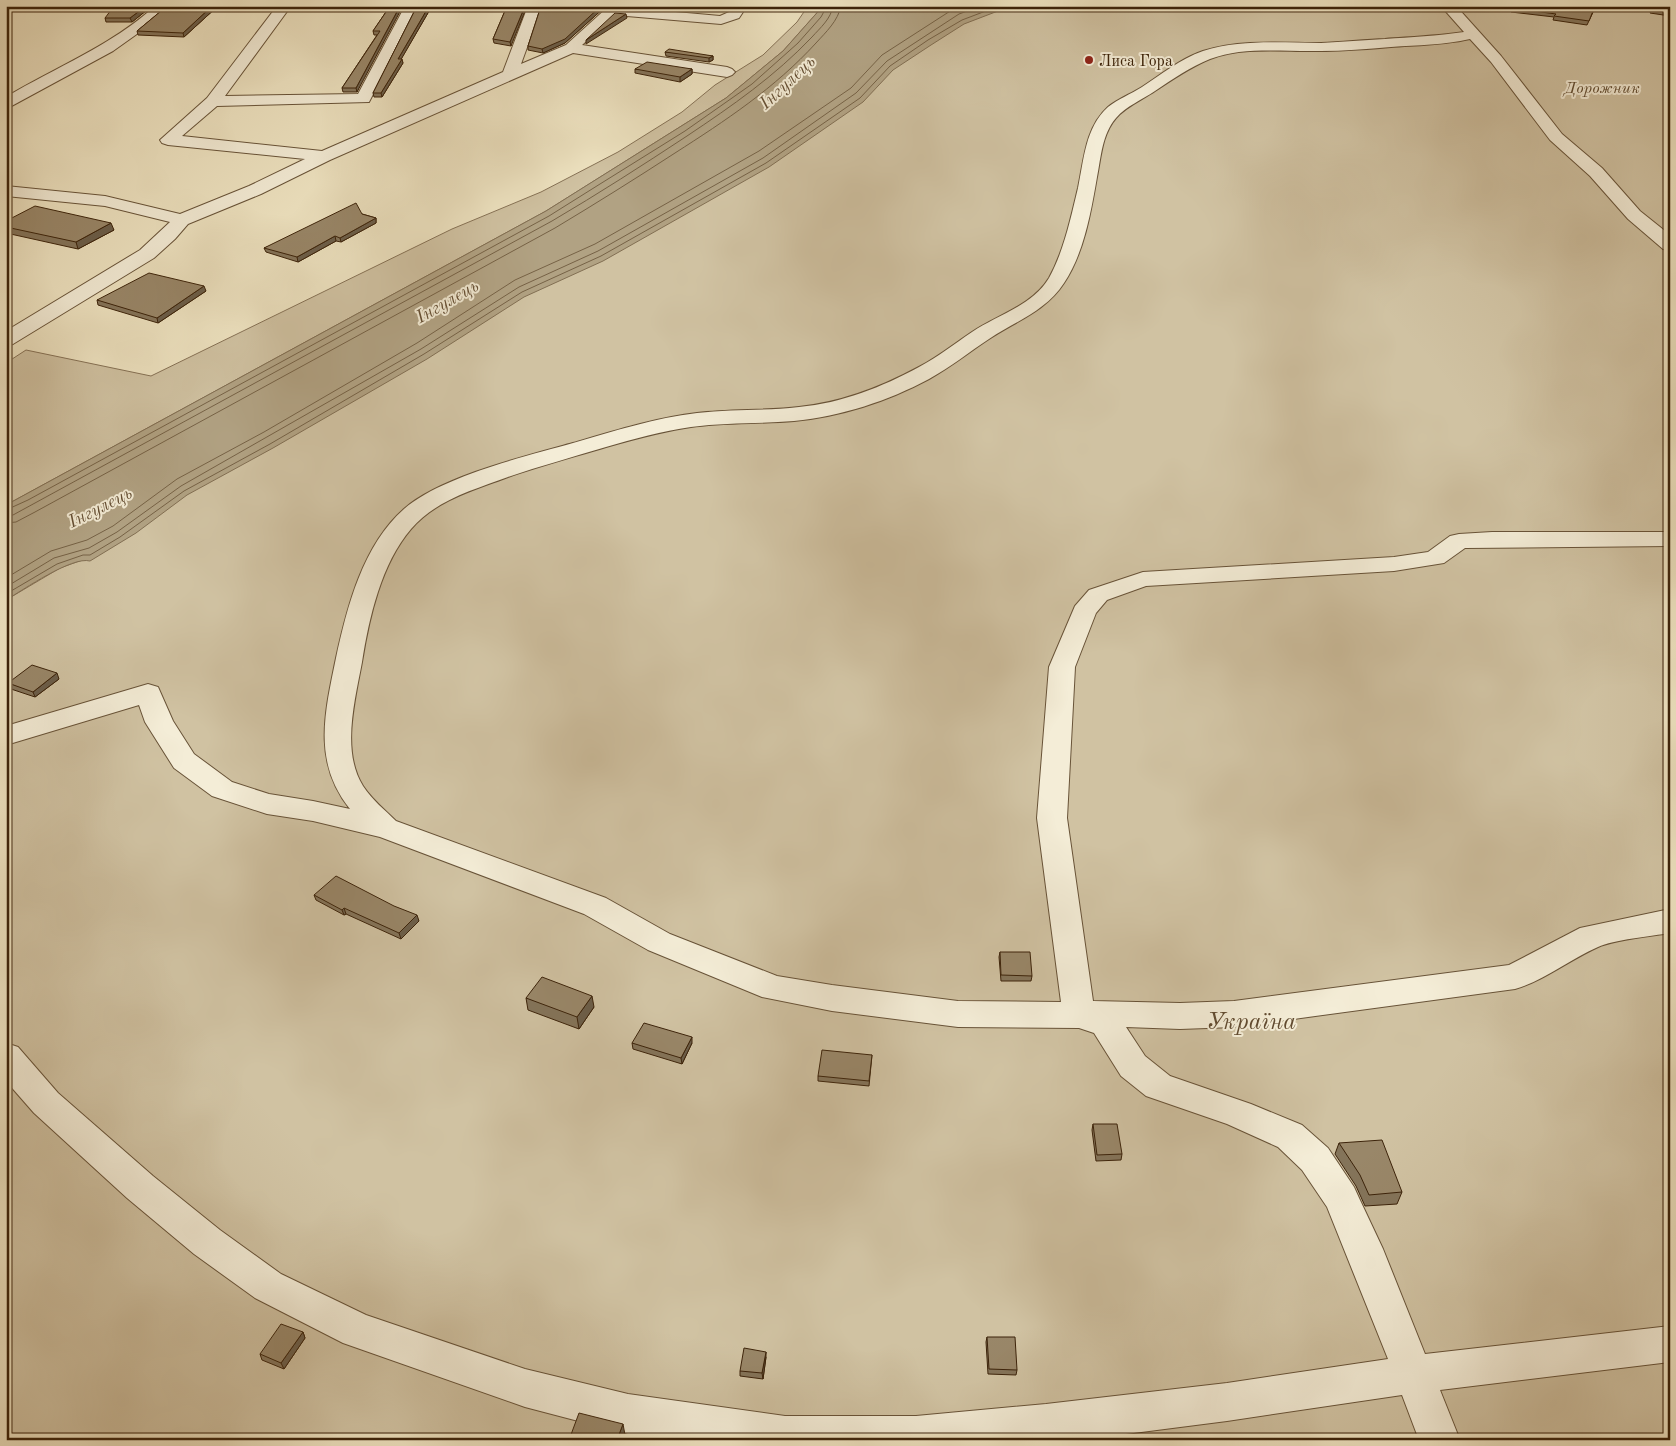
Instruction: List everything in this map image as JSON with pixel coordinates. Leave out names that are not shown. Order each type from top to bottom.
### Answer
[{"type":"street","points":[[6,104],[40,83],[121,40],[150,19],[163,6]]},
{"type":"street","points":[[284,6],[213,101],[168,140],[324,156]]},
{"type":"street","points":[[213,101],[363,99],[412,6]]},
{"type":"street","points":[[509,76],[535,6]]},
{"type":"street","points":[[14,336],[147,254],[169,235],[182,220],[256,190],[324,156],[570,48],[615,8],[721,20],[734,15],[740,6]]},
{"type":"street","points":[[1448,6],[1496,59],[1556,137],[1596,172],[1634,215],[1670,245]]},
{"type":"street","points":[[386,828],[364,810],[351,793],[340,769],[338,740],[344,683],[353,634],[364,600],[378,564],[395,535],[411,515],[441,494],[546,457],[652,428],[699,419],[796,414],[856,403],[942,363],[983,334],[1038,304],[1058,278],[1071,243],[1084,198],[1093,150],[1100,129],[1112,112],[1186,64],[1224,50],[1262,46],[1353,46],[1447,40],[1474,34]]},
{"type":"street","points":[[570,48],[727,72]]},
{"type":"street","points":[[15,80],[40,83]]},
{"type":"street","points":[[6,191],[50,197],[105,201],[182,220]]},
{"type":"street","points":[[1079,1015],[1052,818],[1062,667],[1084,611],[1098,595],[1143,579],[1394,564],[1435,558],[1459,541],[1670,539]]},
{"type":"street","points":[[6,736],[148,692],[159,722],[184,761],[222,789],[267,804],[313,811],[386,828],[595,906],[659,942],[773,988],[832,998],[958,1014],[1079,1015],[1103,1013],[1180,1016],[1234,1014],[1333,1000],[1480,983],[1515,977],[1559,955],[1591,936],[1670,921]]},
{"type":"street","points":[[1079,1015],[1106,1024],[1133,1066],[1158,1086],[1239,1114],[1290,1136],[1315,1159],[1344,1207],[1364,1249],[1440,1440]]},
{"type":"street","points":[[6,1057],[46,1103],[140,1187],[207,1242],[268,1286],[366,1333],[525,1388],[628,1414],[785,1436],[916,1436],[1046,1424],[1227,1402],[1414,1374],[1670,1344]]},
{"type":"green space","points":[[808,6],[823,6],[783,51],[726,98],[546,211],[6,505],[6,363],[26,350],[151,376],[452,229],[541,192],[618,152],[682,112],[715,85],[763,55],[797,22]]},
{"type":"green space","points":[[884,6],[1670,6],[1670,1440],[6,1440],[6,600],[60,568],[85,559],[105,536]]},
{"type":"water","name":"Інгулець","points":[[823,6],[1011,6],[964,24],[893,70],[863,102],[769,167],[603,261],[524,297],[427,359],[273,448],[187,495],[136,533],[90,561],[82,561],[60,569],[6,600],[6,505],[546,211],[726,98],[783,51]]},
{"type":"building","points":[[114,6],[146,6],[130,18],[105,18]]},
{"type":"building","points":[[167,6],[212,6],[183,33],[137,31]]},
{"type":"building","points":[[390,6],[400,6],[356,88],[342,88],[380,31],[373,31]]},
{"type":"building","points":[[417,6],[429,6],[398,59],[402,59],[381,93],[373,93]]},
{"type":"building","points":[[507,6],[525,6],[510,42],[493,39]]},
{"type":"building","points":[[541,6],[601,6],[565,39],[542,49],[528,46]]},
{"type":"building","points":[[1513,6],[1595,6],[1589,21],[1512,8]]},
{"type":"building","points":[[1653,6],[1670,6],[1670,12],[1652,9]]},
{"type":"building","points":[[615,13],[626,14],[586,40]]},
{"type":"building","points":[[669,49],[713,56],[709,58],[665,52]]},
{"type":"building","points":[[647,62],[692,69],[680,77],[635,69]]},
{"type":"building","points":[[356,203],[362,214],[376,218],[340,238],[335,236],[297,257],[264,248]]},
{"type":"building","points":[[35,206],[111,223],[76,242],[6,227],[6,221]]},
{"type":"building","points":[[149,273],[204,286],[157,318],[97,300]]},
{"type":"building","points":[[32,665],[57,673],[33,692],[8,683]]},
{"type":"building","points":[[336,876],[394,906],[417,915],[399,933],[344,908],[342,910],[314,895]]},
{"type":"building","points":[[1000,952],[1030,952],[1032,976],[1001,975]]},
{"type":"building","points":[[542,977],[592,996],[577,1017],[526,998]]},
{"type":"building","points":[[644,1023],[692,1037],[681,1058],[632,1043]]},
{"type":"building","points":[[822,1050],[872,1055],[869,1081],[818,1076]]},
{"type":"building","points":[[1093,1124],[1117,1124],[1122,1154],[1097,1155]]},
{"type":"building","points":[[1382,1140],[1402,1192],[1369,1195],[1360,1175],[1339,1143]]},
{"type":"building","points":[[281,1324],[303,1332],[281,1363],[260,1354]]},
{"type":"building","points":[[987,1337],[1015,1337],[1017,1370],[989,1369]]},
{"type":"building","points":[[744,1348],[766,1352],[762,1373],[740,1371]]},
{"type":"building","points":[[579,1413],[623,1424],[617,1440],[569,1440]]},
{"type":"place","name":"Лиса Гора","points":[[1089,60]]},
{"type":"park label","name":"Дорожник","points":[[1602,87]]},
{"type":"park label","name":"Україна","points":[[1251,1021]]}]
